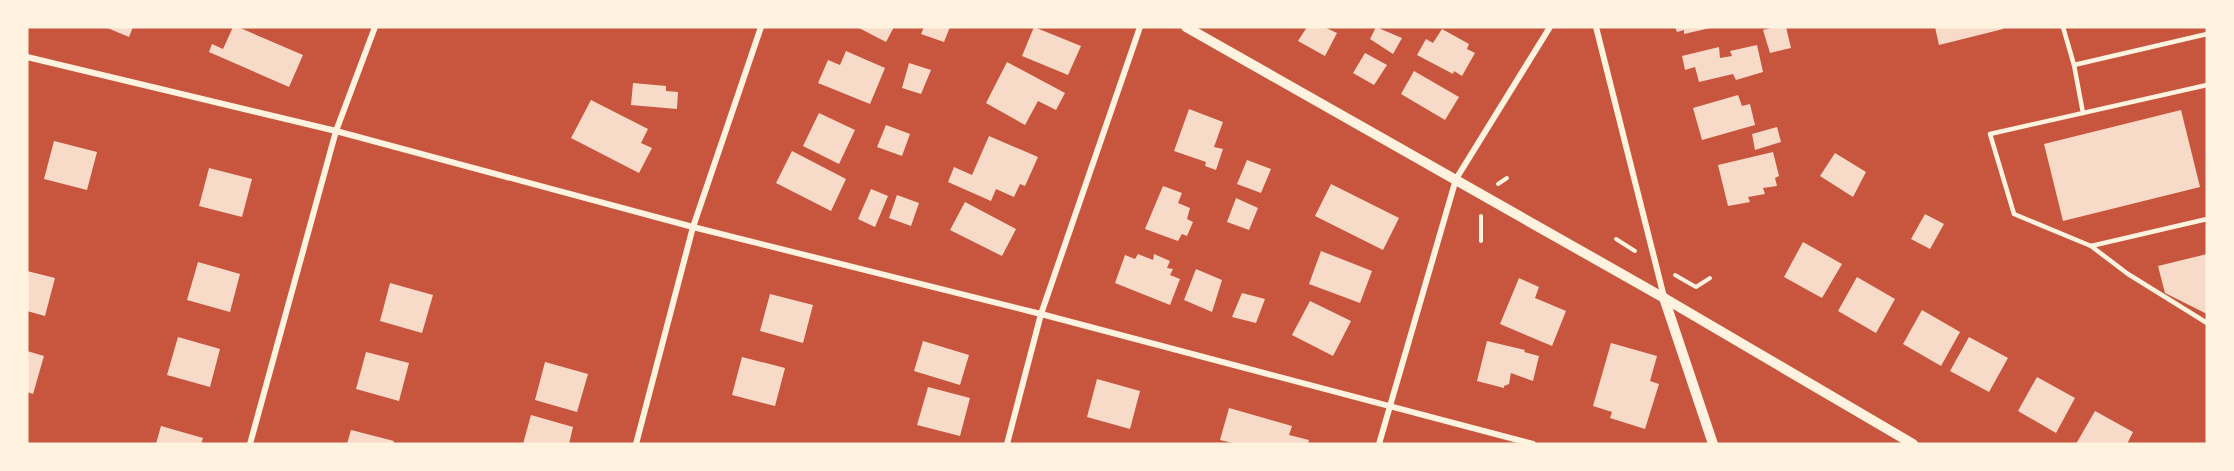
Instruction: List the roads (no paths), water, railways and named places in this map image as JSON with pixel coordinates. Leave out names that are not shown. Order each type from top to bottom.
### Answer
[{"type":"street","points":[[250,444],[336,131],[375,27]]},
{"type":"street","points":[[636,444],[693,227],[761,27]]},
{"type":"street","points":[[1007,444],[1041,314],[1140,27]]},
{"type":"street","points":[[1186,27],[1664,298],[1913,444]]},
{"type":"street","points":[[1378,444],[1456,179],[1550,27]]},
{"type":"street","points":[[1596,27],[1664,298],[1713,444]]},
{"type":"street","points":[[27,57],[336,131],[693,227],[1041,314],[1533,444]]},
{"type":"lane","points":[[2063,27],[2074,65],[2083,113]]},
{"type":"lane","points":[[2074,65],[2207,34]]},
{"type":"lane","points":[[2207,85],[1990,134],[2014,214],[2091,246],[2128,274],[2207,323]]},
{"type":"lane","points":[[2091,246],[2207,219]]}]
